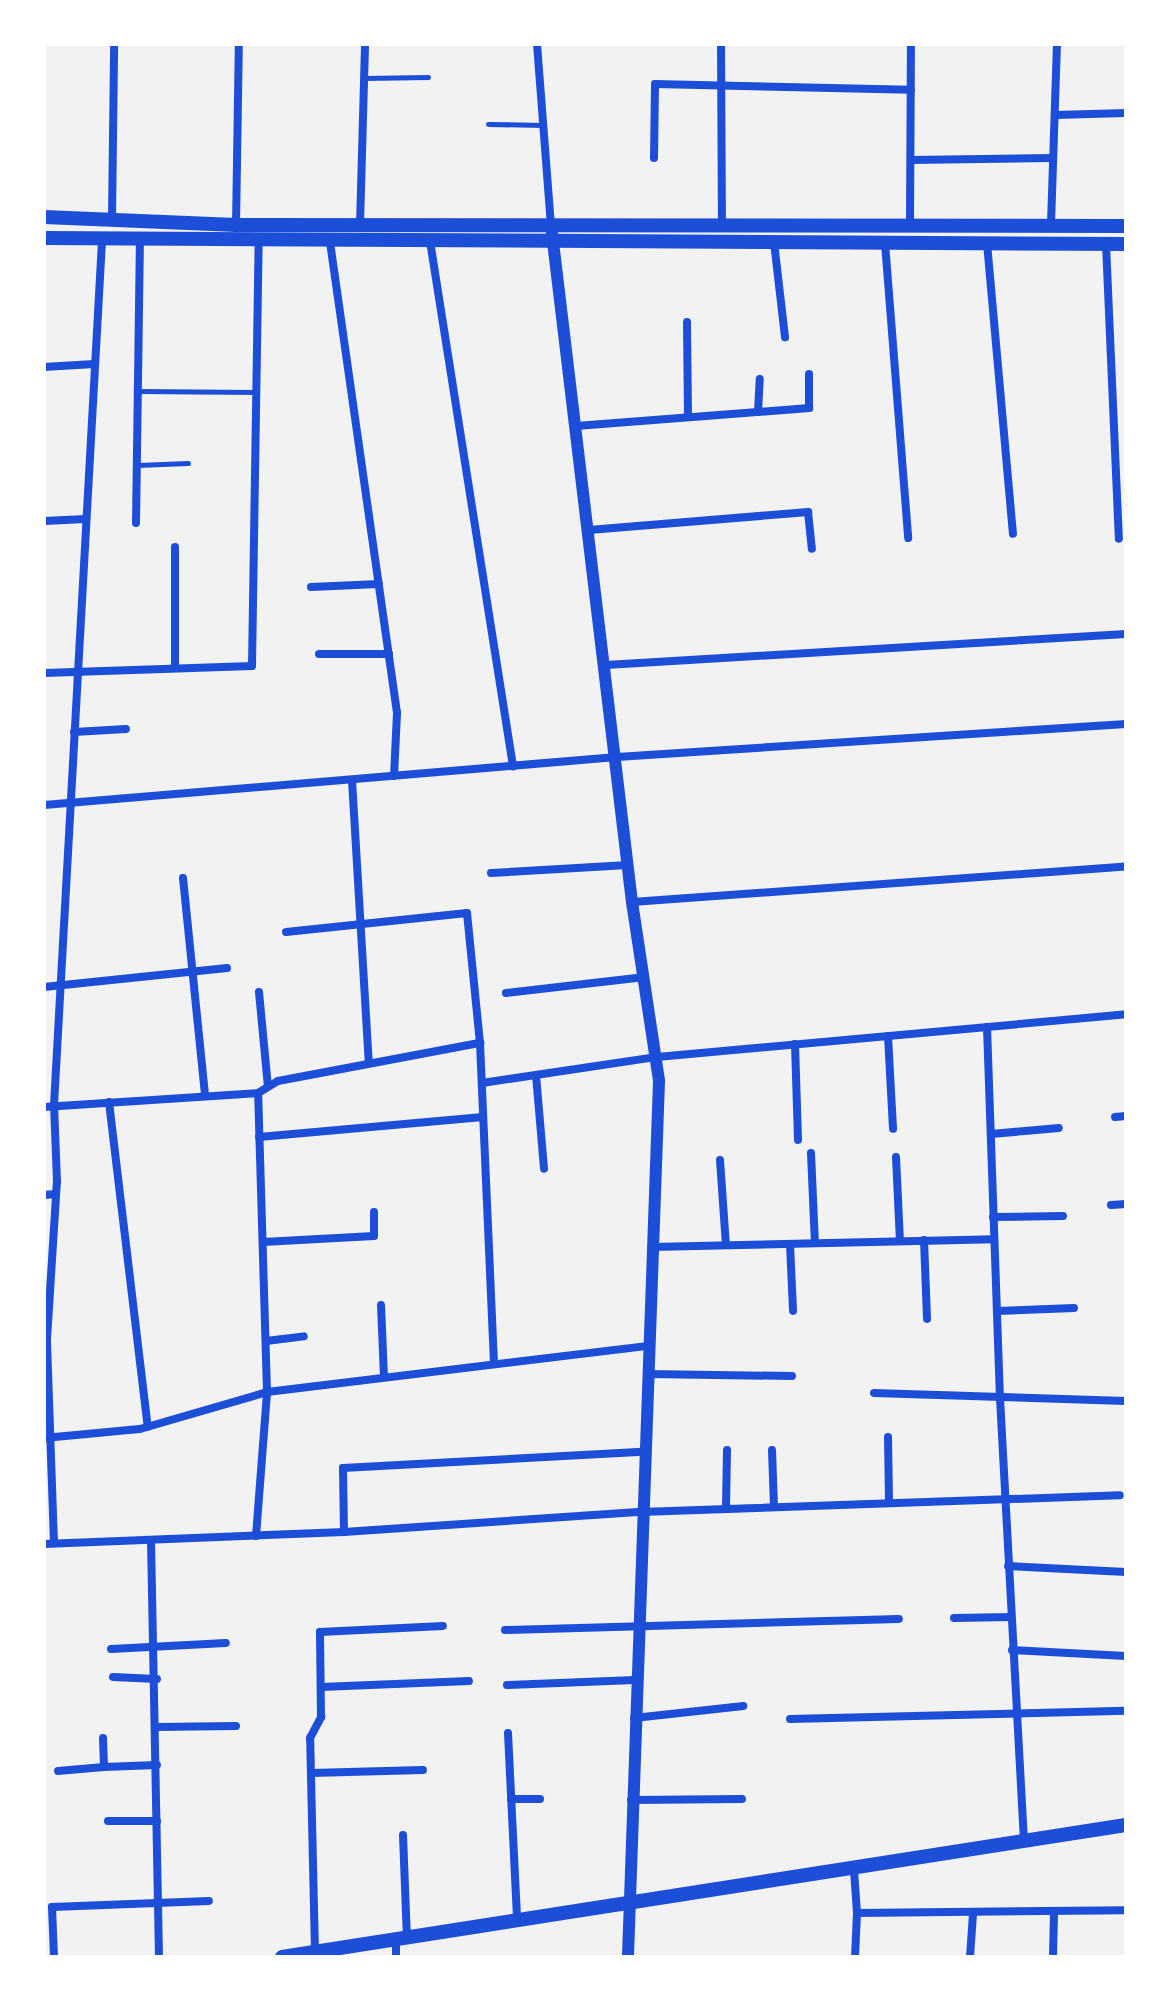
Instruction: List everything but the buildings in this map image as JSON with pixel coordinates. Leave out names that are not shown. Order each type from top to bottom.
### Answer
[{"type":"main road","points":[[44,217],[236,225],[1126,226]]},
{"type":"main road","points":[[44,238],[330,242],[1126,244]]},
{"type":"main road","points":[[290,1956],[1126,1825]]},
{"type":"street","points":[[112,219],[114,44]]},
{"type":"street","points":[[236,225],[239,44]]},
{"type":"street","points":[[360,225],[365,44]]},
{"type":"street","points":[[537,44],[551,225],[632,902],[657,1057],[630,1800],[628,1957]]},
{"type":"street","points":[[721,44],[722,225]]},
{"type":"street","points":[[910,224],[911,44]]},
{"type":"street","points":[[1051,224],[1057,44]]},
{"type":"street","points":[[654,158],[655,84],[911,90]]},
{"type":"street","points":[[1055,115],[1126,113]]},
{"type":"street","points":[[911,160],[1053,158]]},
{"type":"street","points":[[102,240],[54,1105],[56,1194],[47,1339],[49,1544],[344,1532],[726,1508],[1005,1496],[1120,1495]]},
{"type":"street","points":[[136,523],[140,240]]},
{"type":"street","points":[[44,673],[77,669],[252,666],[259,241]]},
{"type":"street","points":[[430,241],[513,766]]},
{"type":"street","points":[[330,242],[397,713],[394,776]]},
{"type":"street","points":[[774,242],[785,337]]},
{"type":"street","points":[[885,243],[908,538]]},
{"type":"street","points":[[987,243],[1013,534]]},
{"type":"street","points":[[1106,244],[1119,539]]},
{"type":"street","points":[[687,322],[688,416]]},
{"type":"street","points":[[44,367],[94,364]]},
{"type":"street","points":[[576,426],[809,408],[809,374]]},
{"type":"street","points":[[758,412],[760,379]]},
{"type":"street","points":[[589,530],[808,512],[812,549]]},
{"type":"street","points":[[44,521],[86,519]]},
{"type":"street","points":[[175,547],[175,667]]},
{"type":"street","points":[[311,587],[379,584]]},
{"type":"street","points":[[606,665],[1126,634]]},
{"type":"street","points":[[319,654],[389,654]]},
{"type":"street","points":[[44,805],[617,757],[1126,724]]},
{"type":"street","points":[[74,732],[126,729]]},
{"type":"street","points":[[352,780],[369,1062]]},
{"type":"street","points":[[491,873],[628,865]]},
{"type":"street","points":[[632,902],[1126,867]]},
{"type":"street","points":[[183,878],[205,1096]]},
{"type":"street","points":[[286,932],[467,913],[480,1043],[494,1364]]},
{"type":"street","points":[[44,987],[227,968]]},
{"type":"street","points":[[506,993],[645,977]]},
{"type":"street","points":[[259,992],[268,1087]]},
{"type":"street","points":[[482,1083],[657,1057],[1126,1014]]},
{"type":"street","points":[[987,1027],[1000,1398],[1024,1841]]},
{"type":"street","points":[[888,1036],[893,1129]]},
{"type":"street","points":[[44,1107],[258,1093],[268,1087],[369,1062],[480,1043]]},
{"type":"street","points":[[795,1044],[798,1140]]},
{"type":"street","points":[[536,1075],[544,1169]]},
{"type":"street","points":[[256,1536],[267,1392],[258,1093]]},
{"type":"street","points":[[109,1102],[148,1427]]},
{"type":"street","points":[[1115,1117],[1126,1116]]},
{"type":"street","points":[[259,1137],[483,1117]]},
{"type":"street","points":[[991,1134],[1059,1128]]},
{"type":"street","points":[[811,1153],[815,1243]]},
{"type":"street","points":[[896,1157],[900,1241]]},
{"type":"street","points":[[720,1160],[726,1245]]},
{"type":"street","points":[[44,1195],[56,1194]]},
{"type":"street","points":[[1111,1205],[1126,1204]]},
{"type":"street","points":[[263,1242],[374,1236],[374,1212]]},
{"type":"street","points":[[993,1217],[1063,1216]]},
{"type":"street","points":[[652,1247],[994,1239]]},
{"type":"street","points":[[924,1240],[927,1319]]},
{"type":"street","points":[[790,1244],[793,1311]]},
{"type":"street","points":[[381,1305],[384,1377]]},
{"type":"street","points":[[997,1311],[1074,1308]]},
{"type":"street","points":[[266,1341],[304,1336]]},
{"type":"street","points":[[47,1438],[148,1427],[267,1392],[648,1346]]},
{"type":"street","points":[[647,1374],[792,1376]]},
{"type":"street","points":[[874,1393],[1126,1401]]},
{"type":"street","points":[[888,1437],[889,1501]]},
{"type":"street","points":[[726,1508],[727,1450]]},
{"type":"street","points":[[772,1450],[774,1506]]},
{"type":"street","points":[[344,1532],[343,1468],[643,1452]]},
{"type":"street","points":[[151,1540],[157,1679],[159,1957]]},
{"type":"street","points":[[1008,1566],[1126,1572]]},
{"type":"street","points":[[954,1618],[1011,1617]]},
{"type":"street","points":[[505,1630],[899,1619]]},
{"type":"street","points":[[315,1952],[310,1738],[321,1717],[320,1632],[443,1626]]},
{"type":"street","points":[[111,1649],[226,1643]]},
{"type":"street","points":[[1012,1650],[1126,1656]]},
{"type":"street","points":[[113,1677],[157,1679]]},
{"type":"street","points":[[507,1685],[635,1680]]},
{"type":"street","points":[[321,1687],[469,1681]]},
{"type":"street","points":[[633,1718],[743,1706]]},
{"type":"street","points":[[790,1719],[1126,1711]]},
{"type":"street","points":[[157,1727],[236,1726]]},
{"type":"street","points":[[508,1733],[517,1920]]},
{"type":"street","points":[[103,1738],[104,1767]]},
{"type":"street","points":[[58,1771],[157,1765]]},
{"type":"street","points":[[311,1773],[423,1770]]},
{"type":"street","points":[[511,1799],[540,1799]]},
{"type":"street","points":[[630,1800],[742,1799]]},
{"type":"street","points":[[108,1821],[157,1821]]},
{"type":"street","points":[[396,1957],[402,1938],[403,1835]]},
{"type":"street","points":[[854,1870],[857,1913],[855,1957]]},
{"type":"street","points":[[54,1957],[52,1907],[209,1901]]},
{"type":"street","points":[[857,1913],[1126,1910]]},
{"type":"street","points":[[1053,1957],[1054,1913]]},
{"type":"street","points":[[970,1957],[973,1914]]},
{"type":"lane","points":[[364,78],[428,77]]},
{"type":"lane","points":[[488,124],[543,125]]},
{"type":"lane","points":[[137,391],[257,392]]},
{"type":"lane","points":[[136,465],[188,463]]}]
